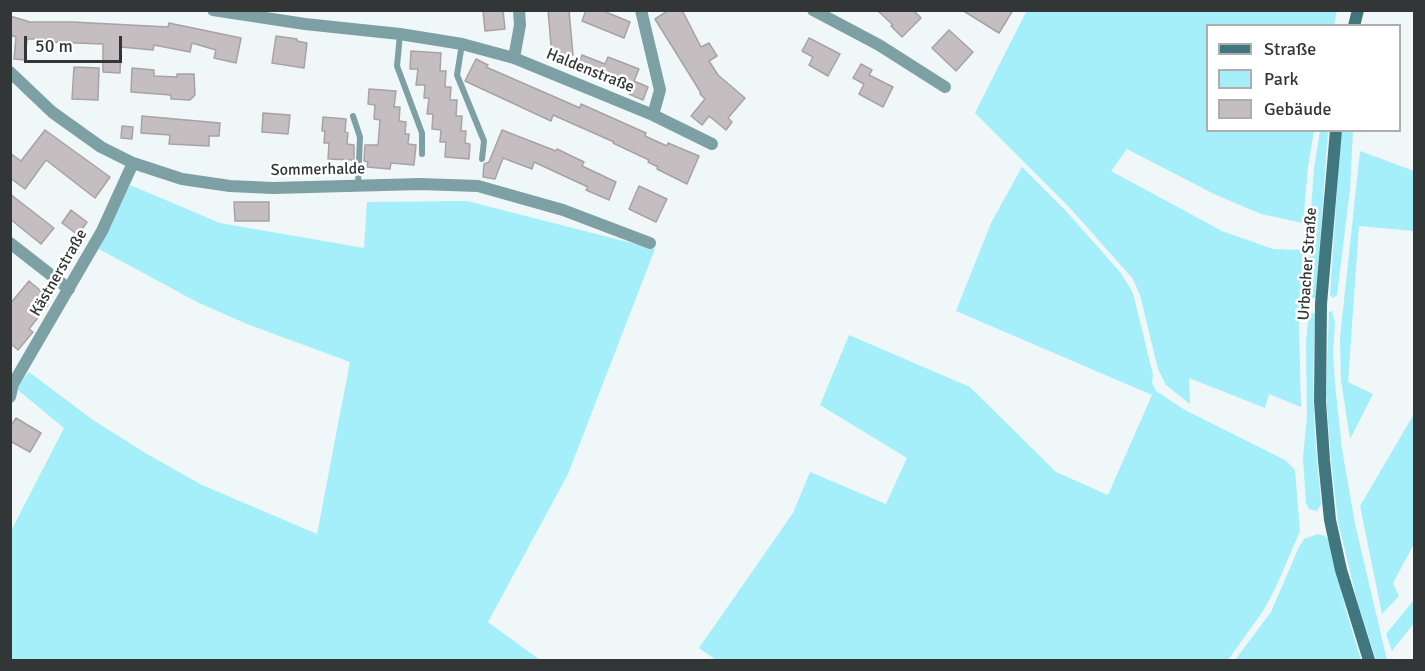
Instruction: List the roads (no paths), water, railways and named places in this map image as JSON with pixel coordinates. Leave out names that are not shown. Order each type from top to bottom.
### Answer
[{"type":"street","name":"Haldenstraße","points":[[213,10],[462,44],[514,58],[653,115],[712,144]]},
{"type":"street","points":[[514,58],[520,25],[519,10]]},
{"type":"street","name":"Haldenstraße","points":[[641,10],[660,90],[653,115]]},
{"type":"street","points":[[813,10],[879,45],[945,87]]},
{"type":"street","name":"Sommerhalde","points":[[10,72],[52,112],[101,147],[133,163],[182,179],[230,186],[273,188],[449,184],[478,186],[563,210],[650,243]]},
{"type":"street","name":"Urbacher Straße","points":[[1336,132],[1321,304],[1320,401],[1330,520],[1341,570],[1369,660]]},
{"type":"street","name":"Kästnerstraße","points":[[10,397],[12,383],[102,231],[133,163]]},
{"type":"street","points":[[10,243],[69,289]]},
{"type":"lane","points":[[400,34],[397,66],[422,133],[422,154]]},
{"type":"lane","points":[[462,44],[458,75],[484,141],[482,159]]},
{"type":"lane","points":[[353,116],[360,137],[358,186]]}]
